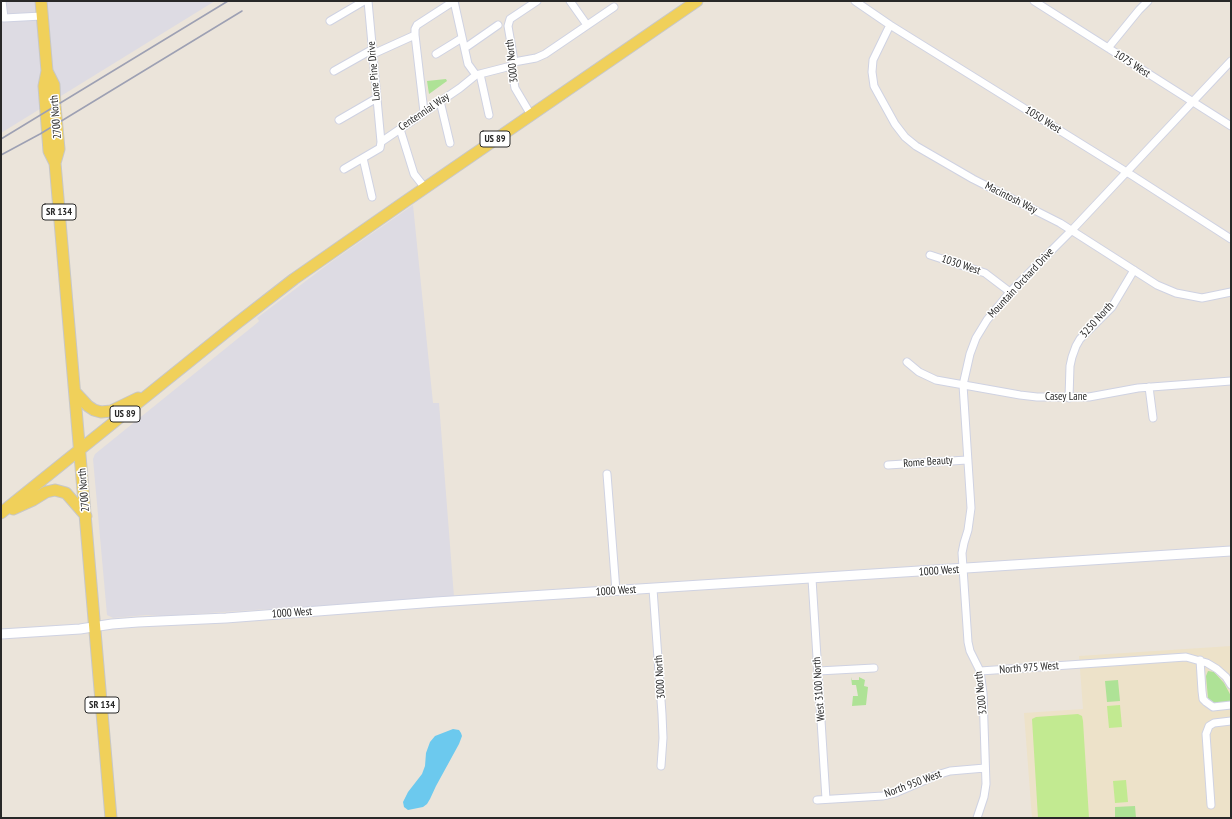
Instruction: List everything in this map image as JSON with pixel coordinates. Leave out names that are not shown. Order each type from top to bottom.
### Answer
[{"type":"main road","name":"2700 North","points":[[41,1],[47,71],[54,85],[59,149],[55,163],[111,818]]},
{"type":"main road","name":"US 89","points":[[1,513],[294,279],[697,1]]},
{"type":"main road","points":[[75,392],[97,412],[113,410],[150,393]]},
{"type":"main road","points":[[1,513],[33,500],[46,492],[55,490],[66,493],[86,516]]},
{"type":"street","points":[[2,1],[4,18],[42,16]]},
{"type":"street","points":[[330,21],[364,1]]},
{"type":"street","name":"Lone Pine Drive","points":[[368,1],[381,142]]},
{"type":"street","points":[[424,112],[415,29],[417,25],[454,1],[468,64],[478,75],[490,115]]},
{"type":"street","name":"3000 North","points":[[531,115],[515,88],[508,26],[510,19],[537,1]]},
{"type":"street","points":[[570,1],[587,25]]},
{"type":"street","name":"1050 West","points":[[855,1],[890,25],[1231,239]]},
{"type":"street","name":"1075 West","points":[[1034,1],[1231,126]]},
{"type":"street","points":[[1108,48],[1148,1]]},
{"type":"street","name":"Centennial Way","points":[[344,169],[380,148],[381,142],[478,75],[540,56],[614,6]]},
{"type":"street","points":[[465,48],[498,25]]},
{"type":"street","name":"Macintosh Way","points":[[890,25],[873,60],[872,72],[874,86],[895,124],[905,137],[916,146],[973,179],[1060,223],[1157,285],[1176,293],[1202,298],[1231,292]]},
{"type":"street","points":[[334,71],[373,51],[415,35]]},
{"type":"street","points":[[436,54],[462,38]]},
{"type":"street","name":"Mountain Orchard Drive","points":[[963,569],[962,553],[968,530],[971,508],[963,385],[970,354],[976,338],[987,320],[1010,292],[1072,230],[1231,61]]},
{"type":"street","points":[[339,120],[377,98]]},
{"type":"street","points":[[440,101],[450,143]]},
{"type":"street","points":[[400,129],[414,174],[425,188]]},
{"type":"street","points":[[363,158],[372,197]]},
{"type":"street","name":"1030 West","points":[[930,255],[984,273],[1010,292]]},
{"type":"street","name":"3250 North","points":[[1070,398],[1070,366],[1076,346],[1080,339],[1112,307],[1134,270]]},
{"type":"street","name":"Casey Lane","points":[[907,362],[928,377],[936,380],[1020,395],[1070,398],[1089,397],[1150,387],[1231,381]]},
{"type":"street","points":[[1150,387],[1153,418]]},
{"type":"street","name":"Rome Beauty","points":[[888,465],[967,460]]},
{"type":"street","points":[[608,474],[616,591]]},
{"type":"street","name":"1000 West","points":[[1,634],[70,630],[138,622],[226,618],[653,588],[1231,551]]},
{"type":"street","name":"3200 North","points":[[963,569],[968,642],[972,657],[980,671],[982,693],[986,784],[984,797],[977,818]]},
{"type":"street","name":"West 3100 North","points":[[812,579],[826,800]]},
{"type":"street","name":"3000 North","points":[[653,588],[662,714],[663,738],[661,766]]},
{"type":"street","name":"North 975 West","points":[[980,671],[1168,657],[1186,657],[1200,660],[1217,669],[1226,677],[1231,685]]},
{"type":"street","points":[[1200,660],[1202,692],[1206,702],[1213,707],[1231,705]]},
{"type":"street","points":[[818,671],[874,668]]},
{"type":"street","points":[[1211,805],[1206,734],[1209,726],[1214,723],[1231,721]]},
{"type":"street","name":"North 950 West","points":[[817,800],[883,796],[895,793],[937,774],[950,771],[986,768]]},
{"type":"shaded area","points":[[1,1],[215,1],[1,133]]},
{"type":"shaded area","points":[[413,205],[433,403],[439,403],[454,597],[162,616],[146,615],[113,618],[107,615],[93,459],[95,454],[257,323],[259,321],[257,318],[331,262]]},
{"type":"shaded area","points":[[1231,646],[1231,818],[1032,818],[1024,713],[1083,709],[1079,656]]},
{"type":"green space","points":[[446,79],[447,81],[429,94],[427,81]]},
{"type":"green space","points":[[1208,671],[1214,672],[1224,683],[1231,696],[1231,701],[1214,703],[1208,698],[1206,676]]},
{"type":"green space","points":[[851,677],[852,680],[859,680],[859,677],[865,680],[864,686],[868,687],[866,705],[852,706],[853,696],[858,696],[856,685],[852,685]]},
{"type":"green space","points":[[1118,680],[1120,701],[1107,702],[1105,681]]},
{"type":"green space","points":[[1120,705],[1122,727],[1109,728],[1107,706]]},
{"type":"green space","points":[[1078,714],[1082,716],[1083,721],[1089,818],[1038,818],[1032,719],[1036,717]]},
{"type":"green space","points":[[1126,780],[1128,802],[1115,803],[1113,781]]},
{"type":"green space","points":[[1135,806],[1136,818],[1115,818],[1115,807]]},
{"type":"water","points":[[453,729],[459,730],[462,736],[430,799],[423,807],[408,810],[404,807],[403,802],[408,792],[422,774],[425,766],[426,753],[430,742],[435,736]]},
{"type":"railway","points":[[1,139],[228,1]]},
{"type":"railway","points":[[1,155],[40,134],[242,11]]}]
